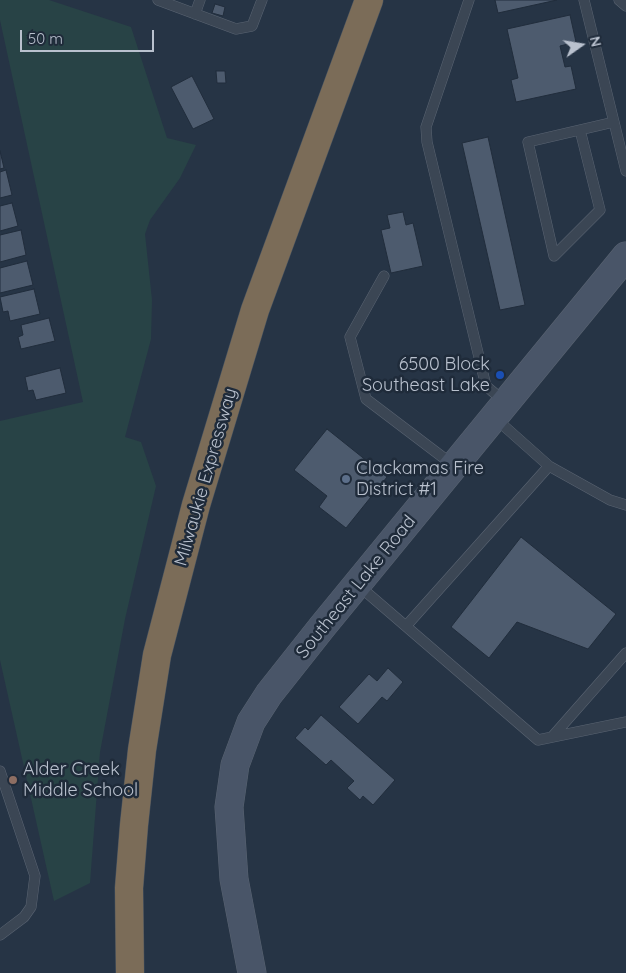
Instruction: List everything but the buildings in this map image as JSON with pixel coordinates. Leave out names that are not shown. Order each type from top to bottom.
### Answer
[{"type":"highway","name":"Milwaukie Expressway","points":[[130,973],[129,888],[134,825],[142,750],[157,655],[196,505],[255,310],[369,0]]},
{"type":"street","name":"Southeast Lake Road","points":[[252,973],[234,879],[229,807],[235,765],[251,722],[269,694],[626,256]]},
{"type":"lane","points":[[158,0],[236,29],[252,26],[262,0]]},
{"type":"lane","points":[[195,14],[200,0]]},
{"type":"lane","points":[[469,0],[426,127],[427,142],[486,386],[500,409],[550,466],[610,500],[626,505]]},
{"type":"lane","points":[[584,0],[626,171]]},
{"type":"lane","points":[[619,0],[626,6]]},
{"type":"lane","points":[[580,130],[600,210],[554,256],[528,142],[614,122]]},
{"type":"lane","points":[[384,276],[350,337],[366,399],[454,466]]},
{"type":"lane","points":[[407,626],[550,466]]},
{"type":"lane","points":[[358,584],[538,740],[626,722]]},
{"type":"lane","points":[[552,737],[626,653]]},
{"type":"lane","points":[[0,771],[35,876],[35,891],[31,908],[24,917],[0,935]]},
{"type":"green space","points":[[0,0],[49,0],[131,27],[167,138],[196,145],[180,178],[150,220],[145,234],[152,300],[151,339],[125,437],[141,442],[156,486],[125,619],[100,752],[90,883],[54,901],[0,660],[0,421],[83,402],[0,20]]},
{"type":"place","name":"6500 Block Southeast Lake","points":[[500,375]]},
{"type":"place","name":"Clackamas Fire District #1","points":[[346,479]]},
{"type":"place","name":"Alder Creek Middle School","points":[[13,780]]}]
